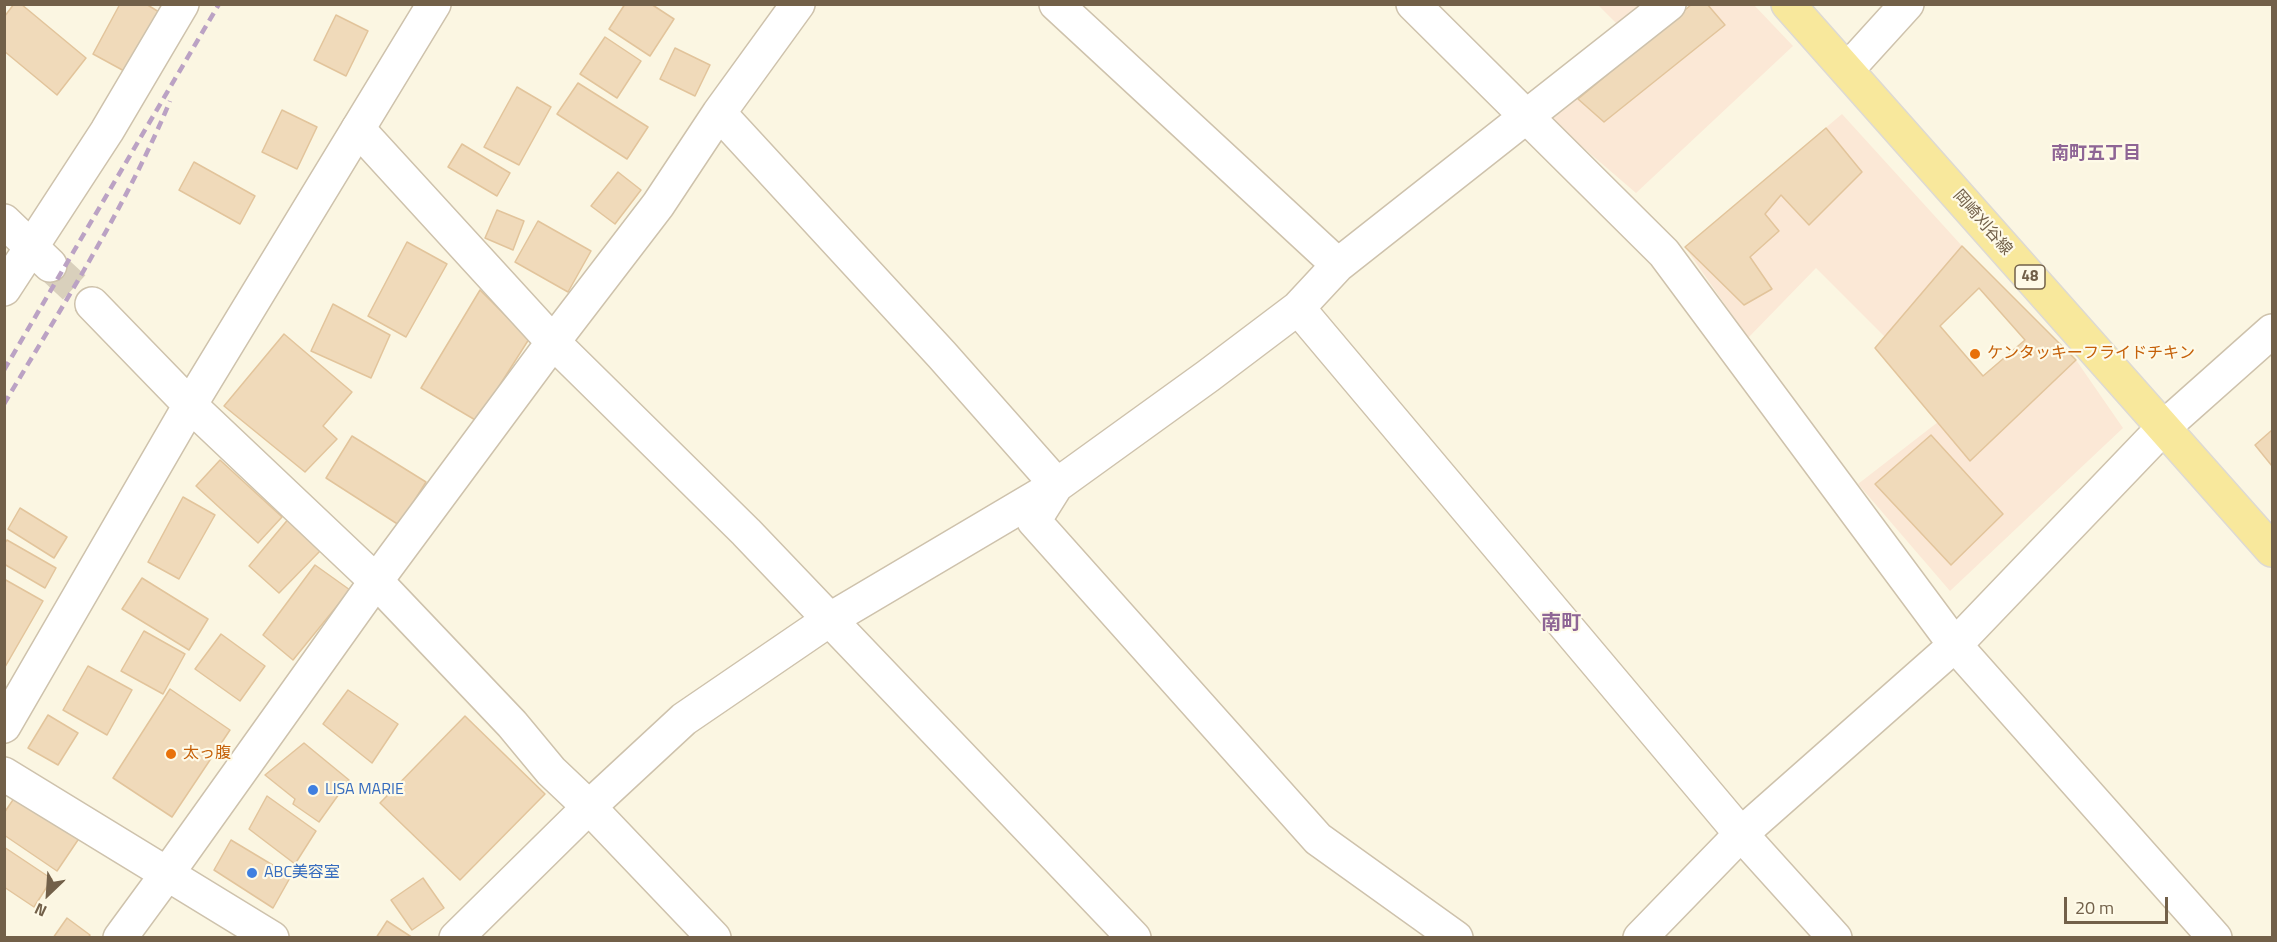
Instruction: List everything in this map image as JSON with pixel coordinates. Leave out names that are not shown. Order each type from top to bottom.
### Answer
[{"type":"main road","name":"岡崎刈谷線","points":[[1788,4],[2272,550]]},
{"type":"street","points":[[4,289],[41,256],[107,131],[182,4]]},
{"type":"street","points":[[4,726],[190,405],[434,4]]},
{"type":"street","points":[[120,938],[376,581],[658,205],[719,113],[798,4]]},
{"type":"street","points":[[1056,4],[1338,265]]},
{"type":"street","points":[[1413,4],[1664,253],[1955,645],[2215,938]]},
{"type":"street","points":[[456,938],[589,807],[684,719],[829,620],[1057,485],[1208,376],[1299,308],[1338,265],[1669,4]]},
{"type":"street","points":[[1847,70],[1906,4]]},
{"type":"street","points":[[719,113],[942,355],[1057,485]]},
{"type":"street","points":[[358,129],[554,342],[746,532],[1134,938]]},
{"type":"street","points":[[4,221],[41,256]]},
{"type":"street","points":[[92,304],[190,405],[376,581],[512,724],[551,771],[589,807],[714,938]]},
{"type":"street","points":[[1299,308],[1741,834],[1835,938]]},
{"type":"street","points":[[1640,938],[1741,834],[1955,645],[2163,428],[2272,331]]},
{"type":"street","points":[[1057,485],[1034,520],[1049,538],[1318,839],[1456,938]]},
{"type":"street","points":[[4,774],[272,938]]},
{"type":"shaded area","points":[[1598,5],[1644,5],[1619,26]]},
{"type":"shaded area","points":[[1692,5],[1754,5],[1793,46],[1636,193],[1551,120]]},
{"type":"shaded area","points":[[1842,114],[1962,246],[1886,338],[1816,268],[1748,338],[1685,247]]},
{"type":"shaded area","points":[[2076,360],[2123,428],[1950,591],[1858,484],[1938,422],[1970,461]]},
{"type":"building","points":[[14,4],[21,4],[86,58],[57,95],[4,51],[4,17]]},
{"type":"building","points":[[120,4],[146,4],[159,12],[126,72],[93,54]]},
{"type":"building","points":[[625,4],[651,4],[674,19],[650,56],[609,29]]},
{"type":"building","points":[[1692,4],[1707,4],[1725,25],[1604,122],[1578,99]]},
{"type":"building","points":[[336,15],[368,31],[346,76],[314,60]]},
{"type":"building","points":[[605,37],[641,61],[617,98],[580,74]]},
{"type":"building","points":[[675,48],[710,65],[695,96],[660,79]]},
{"type":"building","points":[[578,83],[648,127],[627,159],[557,114]]},
{"type":"building","points":[[517,87],[551,107],[519,165],[484,147]]},
{"type":"building","points":[[282,110],[317,127],[297,169],[262,152]]},
{"type":"building","points":[[1826,128],[1862,172],[1809,225],[1781,195],[1765,214],[1779,231],[1750,257],[1772,289],[1744,305],[1685,247]]},
{"type":"building","points":[[462,144],[510,173],[497,196],[448,167]]},
{"type":"building","points":[[194,162],[255,196],[240,224],[179,190]]},
{"type":"building","points":[[618,172],[641,190],[615,224],[591,206]]},
{"type":"building","points":[[497,210],[524,221],[513,250],[485,238]]},
{"type":"building","points":[[538,221],[591,251],[568,292],[515,262]]},
{"type":"building","points":[[407,242],[447,264],[406,337],[368,316]]},
{"type":"building","name":"ケンタッキーフライドチキン","points":[[1962,246],[2076,360],[1970,461],[1875,348]]},
{"type":"building","points":[[1979,288],[2025,340],[1983,376],[1940,326]]},
{"type":"building","points":[[480,290],[529,339],[477,421],[421,388]]},
{"type":"building","points":[[333,304],[390,335],[371,378],[311,351]]},
{"type":"building","points":[[284,334],[352,392],[323,426],[337,439],[305,472],[224,406]]},
{"type":"building","points":[[2272,430],[2272,466],[2255,445]]},
{"type":"building","points":[[1931,435],[2003,514],[1951,565],[1875,484]]},
{"type":"building","points":[[352,436],[426,482],[399,525],[326,478]]},
{"type":"building","points":[[220,460],[282,517],[258,543],[196,486]]},
{"type":"building","points":[[183,497],[215,515],[179,579],[148,562]]},
{"type":"building","points":[[20,508],[67,537],[54,558],[8,529]]},
{"type":"building","points":[[290,517],[322,549],[279,593],[249,566]]},
{"type":"building","points":[[7,540],[56,568],[45,588],[4,564],[4,544]]},
{"type":"building","points":[[315,565],[350,590],[293,660],[263,635]]},
{"type":"building","points":[[142,578],[208,619],[189,650],[122,609]]},
{"type":"building","points":[[4,579],[43,601],[5,667],[4,667]]},
{"type":"building","points":[[144,631],[185,654],[163,694],[121,671]]},
{"type":"building","points":[[221,634],[265,666],[240,701],[195,669]]},
{"type":"building","points":[[88,666],[132,690],[107,735],[63,710]]},
{"type":"building","name":"太っ腹","points":[[170,689],[230,730],[172,817],[113,778]]},
{"type":"building","points":[[348,690],[398,724],[372,763],[323,724]]},
{"type":"building","points":[[48,715],[78,733],[58,765],[28,748]]},
{"type":"building","points":[[465,716],[545,794],[460,880],[380,803]]},
{"type":"building","name":"LISA MARIE","points":[[304,743],[349,780],[319,822],[293,804],[295,799],[265,775]]},
{"type":"building","points":[[17,794],[80,837],[57,871],[4,835],[4,813]]},
{"type":"building","points":[[267,796],[316,831],[295,864],[249,829]]},
{"type":"building","name":"ABC美容室","points":[[231,840],[291,876],[273,908],[214,870]]},
{"type":"building","points":[[4,847],[52,879],[34,907],[4,887]]},
{"type":"building","points":[[423,878],[444,908],[412,930],[391,900]]},
{"type":"building","points":[[67,918],[90,935],[88,938],[53,938]]},
{"type":"building","points":[[387,921],[413,938],[376,938]]},
{"type":"tunnel","points":[[50,265],[92,304]]},
{"type":"railway","points":[[4,370],[219,4]]},
{"type":"railway","points":[[4,404],[114,217],[170,101]]},
{"type":"place","name":"ケンタッキーフライドチキン","points":[[1975,354]]},
{"type":"place","name":"太っ腹","points":[[171,754]]},
{"type":"place","name":"LISA MARIE","points":[[313,790]]},
{"type":"place","name":"ABC美容室","points":[[252,873]]},
{"type":"district","name":"南町五丁目","points":[[2096,155]]},
{"type":"district","name":"南町","points":[[1561,624]]}]
